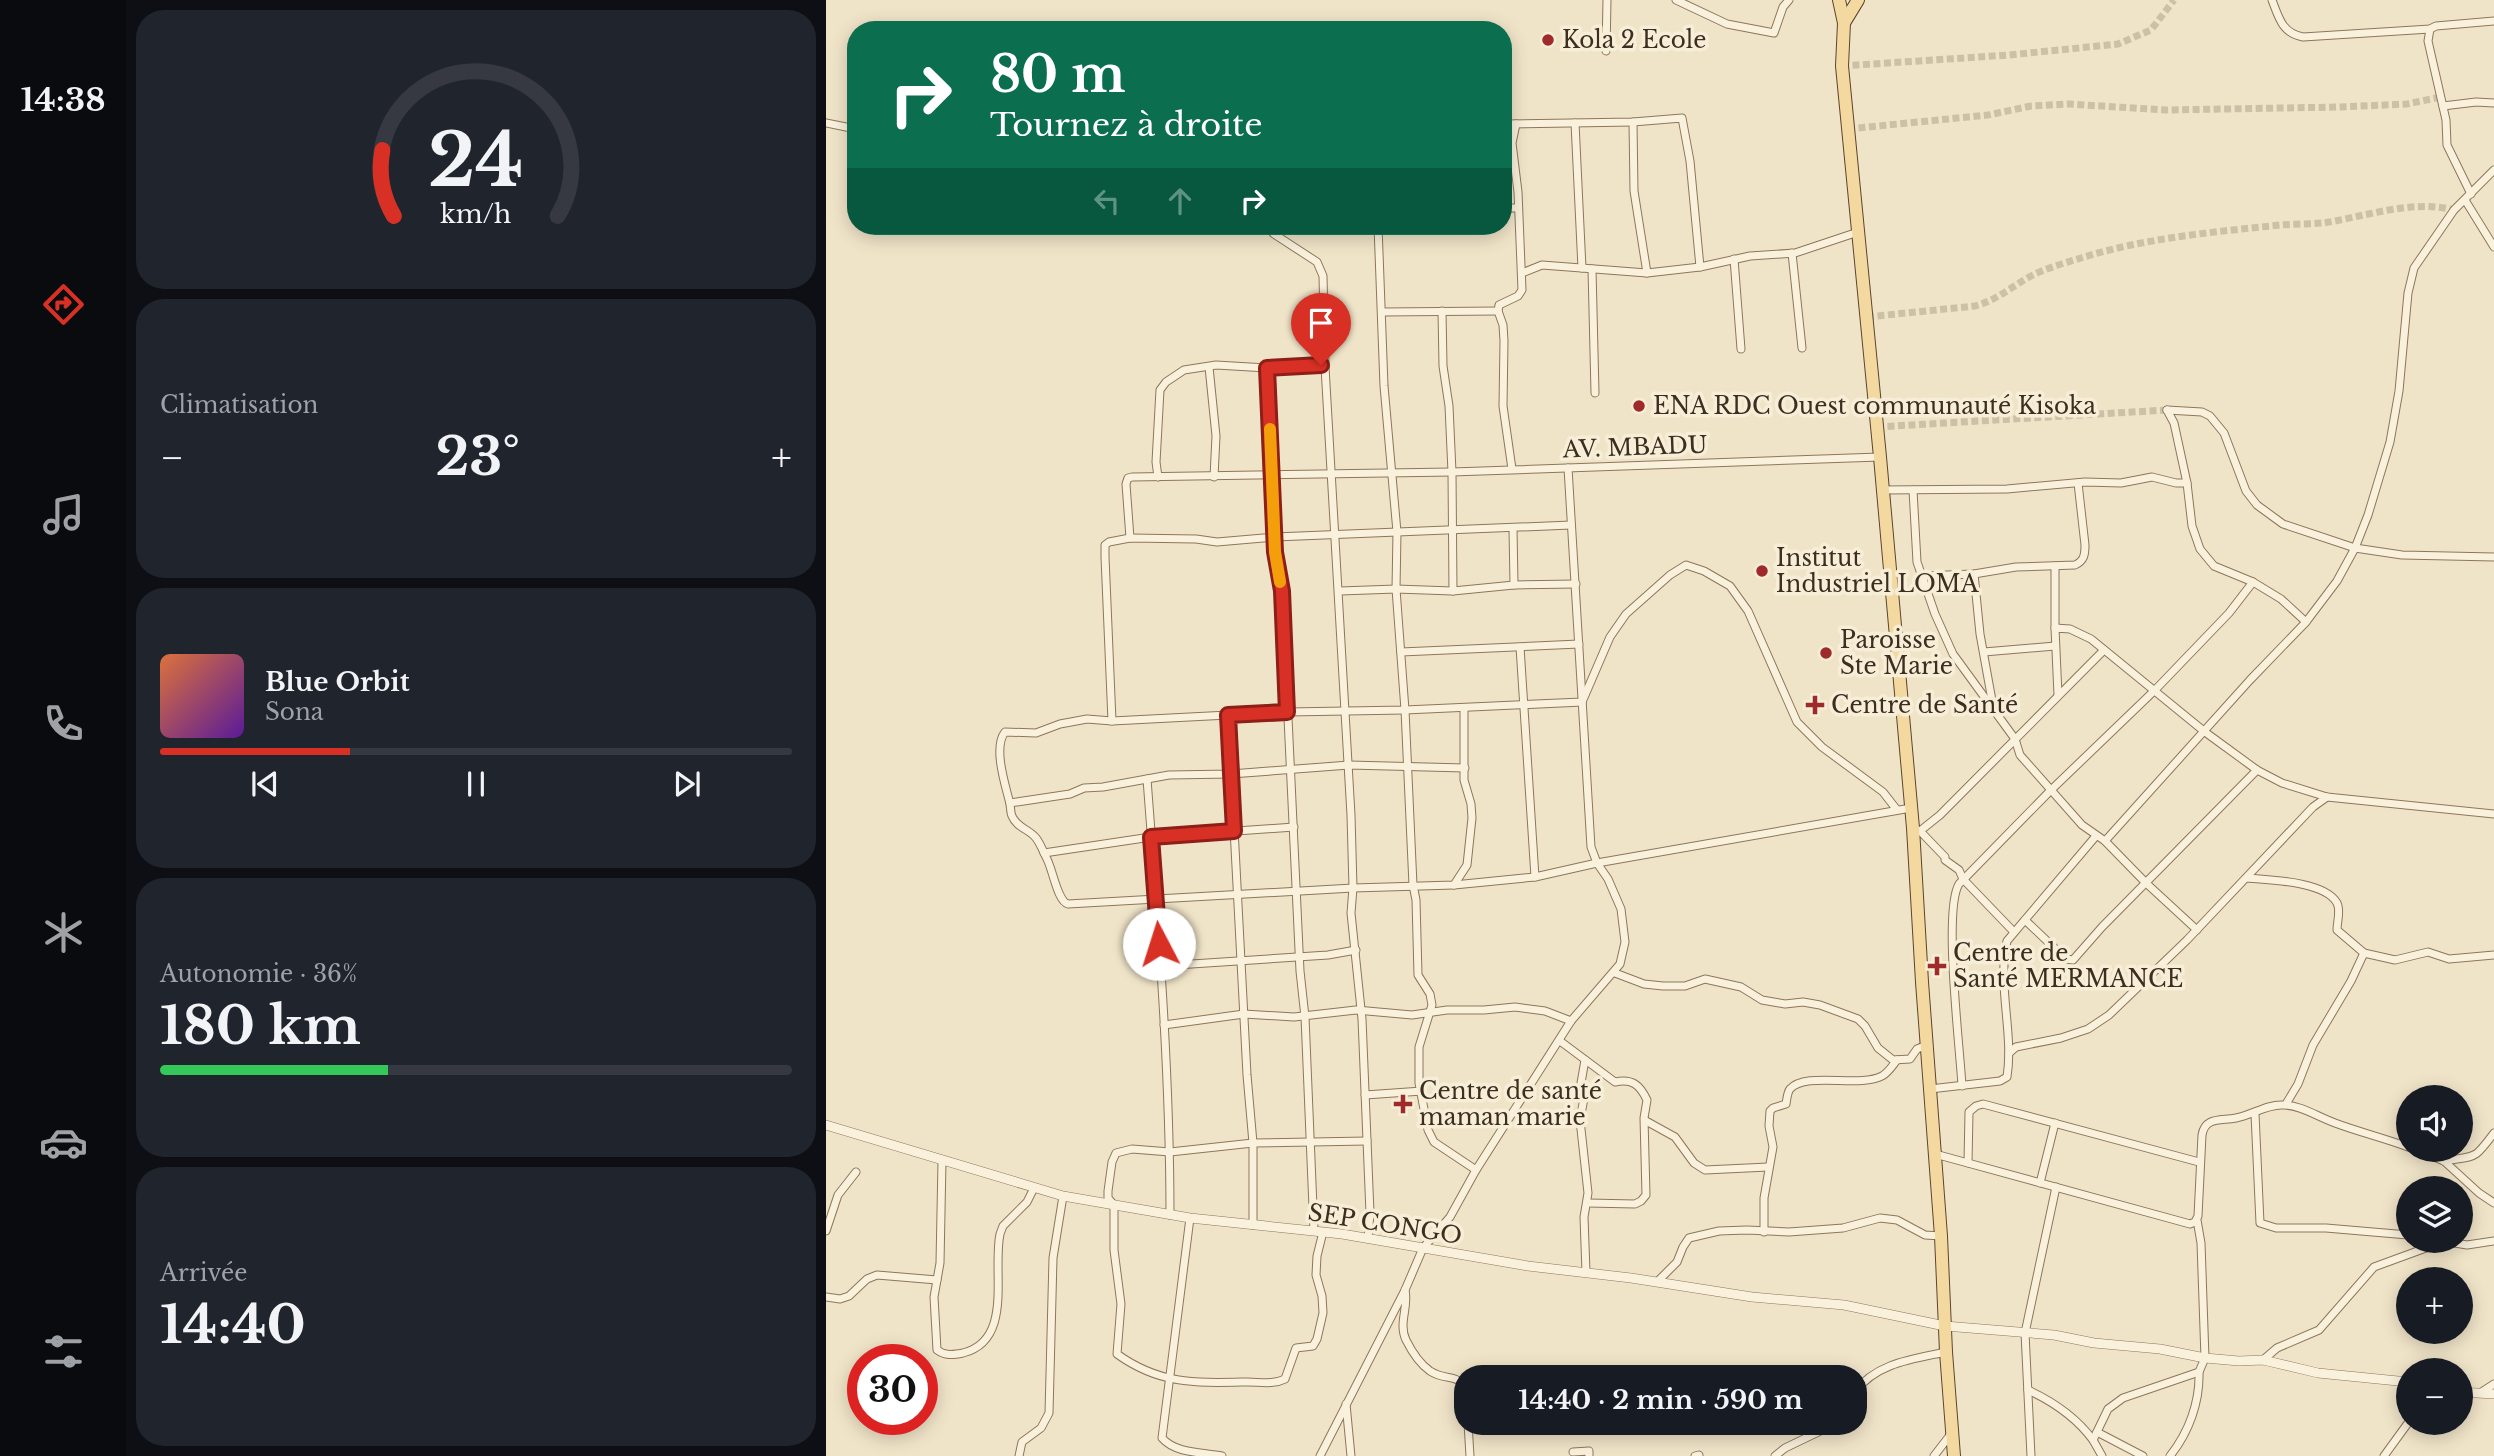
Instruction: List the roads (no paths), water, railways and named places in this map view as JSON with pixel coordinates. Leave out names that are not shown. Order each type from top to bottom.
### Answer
[{"type":"main road","points":[[1839,0],[1844,23],[1842,66],[1881,490],[1911,808],[1916,829],[1954,1456]]},
{"type":"main road","points":[[1844,23],[1858,0]]},
{"type":"street","points":[[1606,51],[1607,0]]},
{"type":"street","points":[[1676,0],[1727,24],[1774,33],[1783,7],[1789,0]]},
{"type":"street","points":[[2272,0],[2284,29],[2303,37],[2430,29],[2436,26],[2494,21]]},
{"type":"street","points":[[2430,29],[2428,41],[2443,106],[2447,145],[2468,197],[2494,247]]},
{"type":"street","points":[[2443,106],[2494,103]]},
{"type":"street","points":[[1512,124],[1633,122],[1682,118],[1690,161],[1700,267]]},
{"type":"street","points":[[1633,122],[1634,191],[1647,273]]},
{"type":"street","points":[[826,123],[847,127]]},
{"type":"street","points":[[1575,123],[1582,268]]},
{"type":"street","points":[[1512,469],[1503,406],[1503,325],[1498,310],[1499,304],[1520,294],[1521,273],[1512,143],[1516,124]]},
{"type":"street","points":[[2105,841],[2305,622],[2337,581],[2355,548],[2368,515],[2390,442],[2399,391],[2410,280],[2414,268],[2454,210],[2494,170]]},
{"type":"street","points":[[1512,208],[1517,208]]},
{"type":"street","points":[[1521,273],[1537,265],[1647,273],[1700,267],[1734,259],[1792,253],[1859,232]]},
{"type":"street","points":[[1276,235],[1312,257],[1322,269],[1325,367],[1349,765],[1353,888],[1351,913],[1362,1011],[1370,1213],[1368,1238]]},
{"type":"street","points":[[1379,235],[1384,386],[1396,532],[1396,589],[1416,900],[1418,975],[1430,994],[1431,1012],[1419,1047],[1419,1083],[1428,1130],[1434,1142],[1476,1170]]},
{"type":"street","points":[[1792,253],[1801,348]]},
{"type":"street","points":[[1734,259],[1741,349]]},
{"type":"street","points":[[1592,269],[1595,393]]},
{"type":"street","points":[[1383,312],[1498,310]]},
{"type":"street","points":[[1442,311],[1443,366],[1449,402],[1452,472],[1453,591]]},
{"type":"street","points":[[1158,477],[1156,461],[1160,388],[1184,370],[1221,365],[1267,368],[1325,367]]},
{"type":"street","points":[[1209,367],[1216,436],[1214,477]]},
{"type":"street","points":[[1267,368],[1276,561],[1282,591],[1292,771],[1309,1141],[1318,1232],[1316,1260],[1318,1285],[1324,1302],[1321,1326],[1313,1346],[1296,1348],[1284,1379],[1268,1383],[1195,1383],[1170,1380],[1152,1374],[1117,1354],[1121,1304],[1114,1250],[1114,1205],[1108,1198],[1112,1162],[1116,1153],[1132,1149],[1170,1152],[1252,1143],[1309,1141],[1367,1141]]},
{"type":"street","points":[[2305,622],[2281,599],[2253,582],[2214,566],[2200,549],[2192,526],[2187,482],[2174,423],[2167,410],[2202,412],[2210,416],[2224,433],[2246,491],[2257,505],[2283,524],[2355,548],[2402,555],[2494,556]]},
{"type":"street","name":"AV. MBADU","points":[[1130,538],[1127,481],[1132,477],[1452,472],[1880,457]]},
{"type":"street","points":[[1320,1456],[1405,1290],[1423,1248],[1450,1217],[1476,1170],[1571,1021],[1615,973],[1624,952],[1621,908],[1591,847],[1568,468]]},
{"type":"street","points":[[1881,490],[2007,489],[2078,483],[2121,483],[2152,477],[2176,483],[2187,482]]},
{"type":"street","points":[[1921,576],[1974,574],[2015,567],[2075,565],[2081,562],[2085,553],[2078,483]]},
{"type":"street","points":[[1913,490],[1917,562],[1953,654],[2015,739],[2020,755],[2050,791],[2197,930]]},
{"type":"street","points":[[1112,721],[1104,548],[1108,542],[1130,538],[1217,542],[1571,524]]},
{"type":"street","points":[[1513,528],[1514,585]]},
{"type":"street","points":[[1582,702],[1610,637],[1626,614],[1680,568],[1695,566],[1730,586],[1741,598],[1797,722],[1822,747],[1883,792],[1897,810]]},
{"type":"street","points":[[2055,566],[2055,646],[2059,695]]},
{"type":"street","points":[[1974,574],[1994,710]]},
{"type":"street","points":[[1962,1086],[1951,937],[1956,889],[2050,791],[2155,690],[2229,613],[2253,582]]},
{"type":"street","points":[[1340,591],[1453,591],[1576,583]]},
{"type":"street","points":[[2055,628],[2070,629],[2091,639],[2205,732],[2257,770],[2301,791],[2328,797],[2494,814]]},
{"type":"street","points":[[1401,652],[1579,644]]},
{"type":"street","points":[[1984,652],[2055,646]]},
{"type":"street","points":[[1520,647],[1535,877]]},
{"type":"street","points":[[2013,932],[1963,879],[1959,870],[1945,860],[1916,829],[1940,815],[2104,650]]},
{"type":"street","points":[[1582,702],[1112,721],[1087,719],[1060,724],[1037,733],[1005,732],[1001,744],[1002,768],[1012,815],[1016,822],[1035,837],[1053,871],[1063,903],[1155,901],[1353,888],[1454,885],[1535,877],[1597,863],[1911,808]]},
{"type":"street","points":[[1454,885],[1467,865],[1472,818],[1464,780],[1464,708]]},
{"type":"street","points":[[1228,715],[1252,1143],[1253,1225]]},
{"type":"street","points":[[1010,803],[1169,775],[1292,771],[1349,765],[1465,768]]},
{"type":"street","points":[[2025,920],[2070,961],[2257,770]]},
{"type":"street","points":[[1147,779],[1161,966],[1170,1152],[1170,1215]]},
{"type":"street","points":[[2009,1053],[2016,1047],[2061,1038],[2088,1029],[2109,1015],[2197,930],[2313,807],[2328,797]]},
{"type":"street","points":[[1044,853],[1151,837],[1294,827]]},
{"type":"street","points":[[1930,1089],[2005,1079],[2009,1053],[2003,1002],[2003,959],[2007,941],[2096,836]]},
{"type":"street","points":[[2247,878],[2298,884],[2333,898],[2339,912],[2337,930],[2364,953],[2395,960],[2428,952],[2449,959],[2494,955]]},
{"type":"street","points":[[1161,966],[1300,957],[1356,950]]},
{"type":"street","points":[[2286,1104],[2298,1084],[2312,1045],[2351,981],[2364,953]]},
{"type":"street","points":[[1615,973],[1644,984],[1663,986],[1685,986],[1705,979],[1741,987],[1762,1000],[1820,1005],[1858,1019],[1866,1026],[1878,1048],[1893,1060],[1910,1059],[1917,1049],[1927,1045]]},
{"type":"street","points":[[1164,1025],[1244,1014],[1305,1017],[1339,1011],[1362,1011],[1397,1016],[1530,1008],[1571,1021]]},
{"type":"street","points":[[1560,1041],[1615,1082],[1634,1082],[1647,1100],[1644,1118],[1646,1195],[1635,1204],[1588,1203]]},
{"type":"street","points":[[1585,1059],[1581,1083],[1584,1098],[1581,1130],[1588,1203],[1584,1217],[1586,1272]]},
{"type":"street","points":[[1764,1232],[1763,1211],[1773,1147],[1768,1117],[1770,1111],[1786,1104],[1792,1087],[1820,1080],[1868,1080],[1884,1075],[1897,1060]]},
{"type":"street","points":[[1365,1095],[1422,1091]]},
{"type":"street","points":[[2170,1456],[2195,1408],[2199,1372],[2205,1357],[2201,1243],[2197,1220],[2199,1162],[2204,1125],[2286,1104],[2396,1143]]},
{"type":"street","points":[[1968,1163],[1969,1112],[1976,1106],[1994,1106],[2199,1162]]},
{"type":"street","points":[[2255,1114],[2260,1223],[2276,1228],[2396,1234]]},
{"type":"street","points":[[1646,1121],[1675,1138],[1694,1163],[1705,1170],[1768,1167]]},
{"type":"street","points":[[2040,1183],[2055,1123]]},
{"type":"street","name":"SEP CONGO","points":[[826,1125],[1063,1196],[1170,1215],[1368,1238],[1528,1266],[1763,1298],[1844,1305],[1945,1326],[2054,1335],[2123,1347],[2160,1349],[2239,1361],[2263,1360],[2318,1373],[2396,1381]]},
{"type":"street","points":[[2473,1157],[2478,1155],[2494,1133]]},
{"type":"street","points":[[1935,1154],[2179,1222],[2190,1224],[2197,1220]]},
{"type":"street","points":[[942,1161],[940,1263],[934,1297],[937,1350],[947,1355],[971,1350],[988,1337],[994,1325],[996,1311],[1000,1234],[1003,1226],[1027,1202],[1034,1188]]},
{"type":"street","points":[[2445,1162],[2494,1203]]},
{"type":"street","points":[[826,1231],[838,1195],[856,1172]]},
{"type":"street","points":[[2031,1456],[2025,1333],[2056,1188]]},
{"type":"street","points":[[1019,1456],[1022,1442],[1041,1428],[1049,1413],[1053,1258],[1063,1196]]},
{"type":"street","points":[[1191,1218],[1162,1438],[1181,1449],[1222,1456]]},
{"type":"street","points":[[1657,1282],[1677,1262],[1689,1238],[1719,1231],[1843,1228],[1888,1218],[1917,1233],[1941,1237]]},
{"type":"street","points":[[2473,1244],[2494,1241]]},
{"type":"street","points":[[2263,1360],[2277,1348],[2319,1331],[2374,1267],[2412,1253]]},
{"type":"street","points":[[826,1297],[849,1296],[867,1279],[877,1275],[937,1280]]},
{"type":"street","points":[[1405,1290],[1407,1298],[1403,1330],[1408,1344],[1429,1370],[1454,1378]]},
{"type":"street","points":[[1867,1378],[1908,1358],[1946,1352]]},
{"type":"street","points":[[2093,1440],[2108,1409],[2123,1398],[2199,1372]]},
{"type":"street","points":[[2480,1392],[2494,1384]]},
{"type":"street","points":[[2028,1390],[2053,1401],[2084,1428],[2102,1456]]},
{"type":"street","points":[[2473,1392],[2494,1394]]},
{"type":"street","points":[[1346,1403],[1351,1456]]},
{"type":"street","points":[[2097,1432],[2143,1456]]},
{"type":"street","points":[[1934,1456],[1951,1433]]},
{"type":"street","points":[[1469,1435],[1470,1456]]},
{"type":"street","points":[[1775,1456],[1812,1435]]},
{"type":"street","points":[[2384,1456],[2399,1435]]},
{"type":"street","points":[[1573,1452],[1589,1451],[1589,1456]]},
{"type":"tunnel","points":[[1842,66],[2009,55],[2118,44],[2151,30],[2174,0]]},
{"type":"tunnel","points":[[1848,129],[1988,115],[2031,106],[2068,104],[2166,110],[2341,107],[2407,104],[2441,97]]},
{"type":"tunnel","points":[[1867,317],[1975,306],[2049,268],[2105,251],[2154,241],[2280,225],[2323,223],[2405,208],[2438,207],[2454,210]]},
{"type":"tunnel","points":[[1877,427],[2167,410]]},
{"type":"place","name":"Kola 2 Ecole","points":[[1548,40]]},
{"type":"place","name":"ENA RDC Ouest communauté Kisoka","points":[[1639,406]]},
{"type":"place","name":"Institut Industriel LOMA","points":[[1762,571]]},
{"type":"place","name":"Paroisse Ste Marie","points":[[1826,653]]},
{"type":"place","name":"Centre de Santé","points":[[1815,705]]},
{"type":"place","name":"Centre de Santé MERMANCE","points":[[1937,966]]},
{"type":"place","name":"Centre de santé maman marie","points":[[1403,1104]]}]
